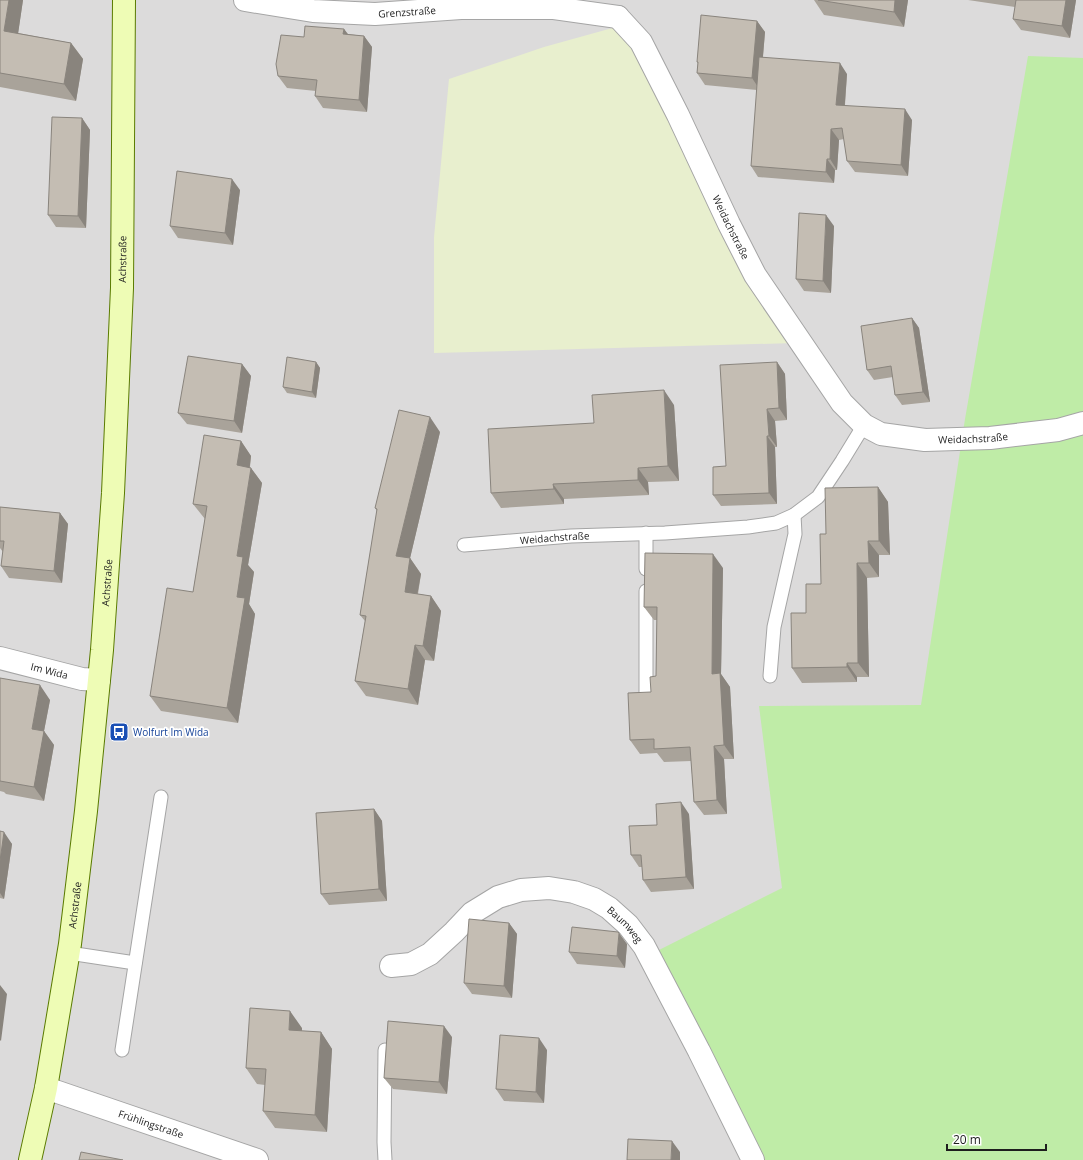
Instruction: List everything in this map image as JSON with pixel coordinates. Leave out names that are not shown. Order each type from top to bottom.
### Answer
[{"type":"main road","name":"Achstraße","points":[[30,1160],[46,1088],[69,953],[86,811],[99,680],[113,493],[122,288],[124,0]]},
{"type":"street","name":"Grenzstraße","points":[[245,0],[320,11],[375,14],[462,8],[620,9]]},
{"type":"street","name":"Weidachstraße","points":[[620,9],[641,42],[755,275],[842,403],[864,425],[880,434],[925,440],[998,437],[1058,430],[1083,423]]},
{"type":"street","name":"Im Wida","points":[[0,658],[82,679],[99,680]]},
{"type":"street","name":"Baumweg","points":[[391,966],[411,964],[430,954],[472,913],[498,897],[521,890],[549,888],[574,892],[609,908],[628,925],[644,946],[753,1160]]},
{"type":"street","name":"Frühlingstraße","points":[[46,1088],[257,1160]]},
{"type":"lane","name":"Weidachstraße","points":[[464,545],[571,536],[748,528],[776,523],[794,515],[818,497],[864,425]]},
{"type":"lane","points":[[770,676],[774,627],[795,534],[794,515]]},
{"type":"lane","points":[[646,533],[646,693]]},
{"type":"lane","points":[[122,1050],[160,797]]},
{"type":"lane","points":[[69,953],[135,963]]},
{"type":"lane","points":[[385,1050],[385,1160]]},
{"type":"shaded area","points":[[0,0],[1083,0],[1083,1160],[0,1160]]},
{"type":"green space","points":[[616,27],[633,49],[795,343],[434,353],[434,237],[449,79],[544,47]]},
{"type":"green space","points":[[1028,56],[1083,58],[1083,1160],[754,1160],[659,950],[782,888],[759,706],[921,705],[965,419]]},
{"type":"building","points":[[0,0],[9,0],[4,31],[71,43],[64,84],[0,73]]},
{"type":"building","points":[[818,0],[895,0],[894,12]]},
{"type":"building","points":[[1016,0],[1066,0],[1062,26],[1013,19]]},
{"type":"building","points":[[701,15],[757,21],[752,78],[697,73]]},
{"type":"building","points":[[305,26],[344,29],[343,34],[364,36],[359,100],[315,96],[317,80],[278,76],[276,64],[281,35],[304,37]]},
{"type":"building","points":[[759,57],[840,63],[836,105],[905,109],[901,165],[847,161],[842,128],[831,129],[830,159],[827,159],[826,172],[751,166]]},
{"type":"building","points":[[52,117],[82,118],[78,216],[48,215]]},
{"type":"building","points":[[177,171],[232,179],[225,233],[170,226]]},
{"type":"building","points":[[799,213],[826,215],[823,281],[796,279]]},
{"type":"building","points":[[912,318],[923,392],[895,395],[891,366],[867,370],[861,326]]},
{"type":"building","points":[[188,356],[242,364],[234,421],[178,413]]},
{"type":"building","points":[[287,357],[316,362],[312,392],[283,387]]},
{"type":"building","points":[[777,362],[779,408],[767,409],[769,436],[767,436],[769,493],[713,495],[713,467],[726,466],[720,365]]},
{"type":"building","points":[[664,390],[668,466],[638,468],[638,480],[553,484],[554,489],[491,493],[488,429],[594,423],[592,395]]},
{"type":"building","points":[[399,410],[430,417],[396,556],[410,558],[405,592],[431,596],[423,646],[415,645],[408,689],[355,681],[366,616],[360,615],[377,509],[375,508]]},
{"type":"building","points":[[204,435],[241,441],[237,465],[251,468],[237,556],[243,557],[237,597],[245,598],[227,708],[150,696],[167,588],[193,592],[207,506],[193,504]]},
{"type":"building","points":[[878,487],[879,541],[868,541],[869,563],[857,563],[858,663],[847,663],[847,667],[792,668],[791,613],[806,613],[806,584],[821,584],[820,534],[826,534],[825,488]]},
{"type":"building","points":[[0,507],[60,513],[54,571],[1,566],[4,541],[0,541]]},
{"type":"building","points":[[645,553],[713,554],[712,674],[720,673],[724,745],[714,746],[717,800],[694,802],[690,747],[654,749],[654,739],[630,740],[628,693],[651,692],[650,677],[656,676],[657,607],[644,607]]},
{"type":"building","points":[[0,678],[40,685],[32,729],[44,731],[34,787],[0,781]]},
{"type":"building","points":[[681,802],[686,877],[643,880],[641,855],[631,855],[629,826],[657,825],[656,804]]},
{"type":"building","points":[[374,809],[379,889],[321,894],[316,813]]},
{"type":"building","points":[[0,831],[4,832],[0,861]]},
{"type":"building","points":[[469,919],[509,923],[504,986],[464,983]]},
{"type":"building","points":[[572,927],[618,932],[617,956],[569,952]]},
{"type":"building","points":[[250,1008],[290,1011],[289,1030],[321,1032],[315,1115],[263,1111],[266,1069],[246,1068]]},
{"type":"building","points":[[388,1021],[444,1026],[439,1082],[384,1078]]},
{"type":"building","points":[[500,1035],[539,1038],[536,1092],[496,1089]]},
{"type":"building","points":[[628,1139],[672,1141],[671,1160],[627,1160]]},
{"type":"building","points":[[81,1152],[123,1160],[79,1160]]},
{"type":"place","name":"Wolfurt Im Wida","points":[[119,732]]}]
